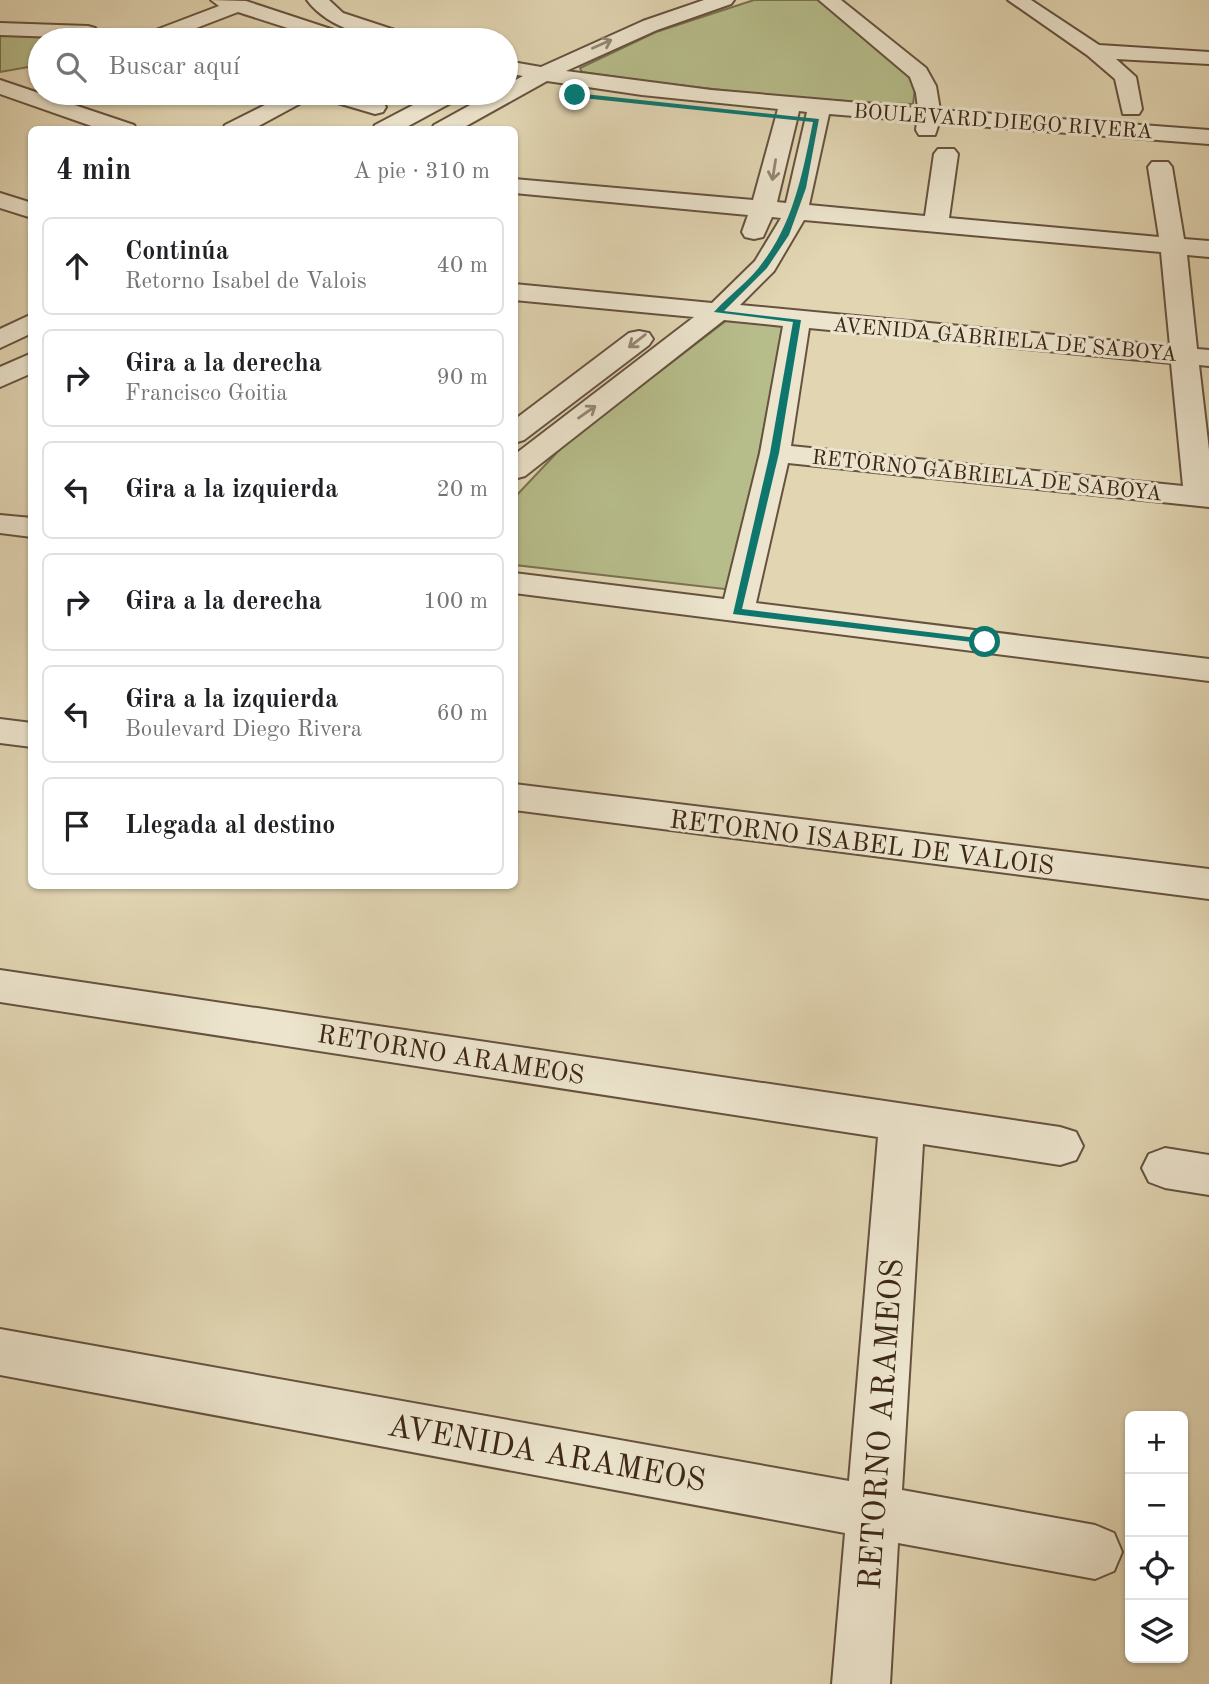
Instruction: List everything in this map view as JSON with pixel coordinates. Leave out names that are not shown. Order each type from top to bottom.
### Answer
[{"type":"street","points":[[317,0],[336,17],[369,28]]},
{"type":"street","points":[[541,74],[642,27],[724,0]]},
{"type":"street","points":[[829,0],[918,73],[929,95],[928,123]]},
{"type":"street","points":[[1018,0],[1094,51],[1125,77],[1131,109]]},
{"type":"street","points":[[193,28],[230,3],[311,28]]},
{"type":"street","points":[[208,28],[262,11]]},
{"type":"street","points":[[0,29],[28,30]]},
{"type":"street","points":[[1094,51],[1209,58]]},
{"type":"street","points":[[518,65],[528,54]]},
{"type":"street","name":"BOULEVARD DIEGO RIVERA","points":[[518,75],[541,74],[788,111]]},
{"type":"street","name":"BOULEVARD DIEGO RIVERA","points":[[518,77],[634,103],[818,113],[1209,152]]},
{"type":"street","points":[[1,85],[28,78]]},
{"type":"street","points":[[1,85],[28,95]]},
{"type":"street","points":[[57,105],[116,126]]},
{"type":"street","points":[[241,126],[282,105]]},
{"type":"street","points":[[367,105],[375,107]]},
{"type":"street","points":[[390,126],[430,105]]},
{"type":"street","points":[[447,126],[472,105]]},
{"type":"street","points":[[518,428],[719,278],[740,255],[751,240],[764,209],[788,111]]},
{"type":"street","points":[[518,467],[718,312],[765,266],[785,235],[796,211],[818,113]]},
{"type":"street","name":"BOULEVARD DIEGO RIVERA","points":[[928,123],[1209,137]]},
{"type":"street","points":[[936,223],[946,154]]},
{"type":"street","name":"RETORNO GABRIELA DE SABOYA","points":[[775,453],[1204,498],[1197,357],[1173,246],[1160,167]]},
{"type":"street","points":[[518,186],[1209,249]]},
{"type":"street","points":[[0,200],[28,210]]},
{"type":"street","name":"AVENIDA GABRIELA DE SABOYA","points":[[518,292],[1197,357]]},
{"type":"street","points":[[737,612],[775,453],[797,320]]},
{"type":"street","points":[[0,379],[28,363]]},
{"type":"street","points":[[518,429],[562,431]]},
{"type":"street","points":[[0,524],[28,528]]},
{"type":"street","points":[[518,584],[1209,670]]},
{"type":"street","points":[[0,731],[28,734]]},
{"type":"street","name":"RETORNO ISABEL DE VALOIS","points":[[518,798],[1209,884]]},
{"type":"street","name":"RETORNO ARAMEOS","points":[[0,986],[1060,1146]]},
{"type":"street","name":"RETORNO ARAMEOS","points":[[861,1684],[902,1123]]},
{"type":"street","points":[[1165,1168],[1209,1175]]},
{"type":"street","name":"AVENIDA ARAMEOS","points":[[0,1352],[1095,1552]]},
{"type":"green space","points":[[754,0],[825,0],[916,80],[913,104],[747,93],[582,72],[580,68],[656,32]]},
{"type":"green space","points":[[0,34],[28,35],[28,67],[0,72]]},
{"type":"green space","points":[[731,317],[784,322],[733,590],[518,565],[518,494],[564,445]]},
{"type":"route","points":[[575,95],[817,120],[803,188],[785,235],[765,266],[718,312],[797,320],[775,453],[737,612],[985,642]]}]
